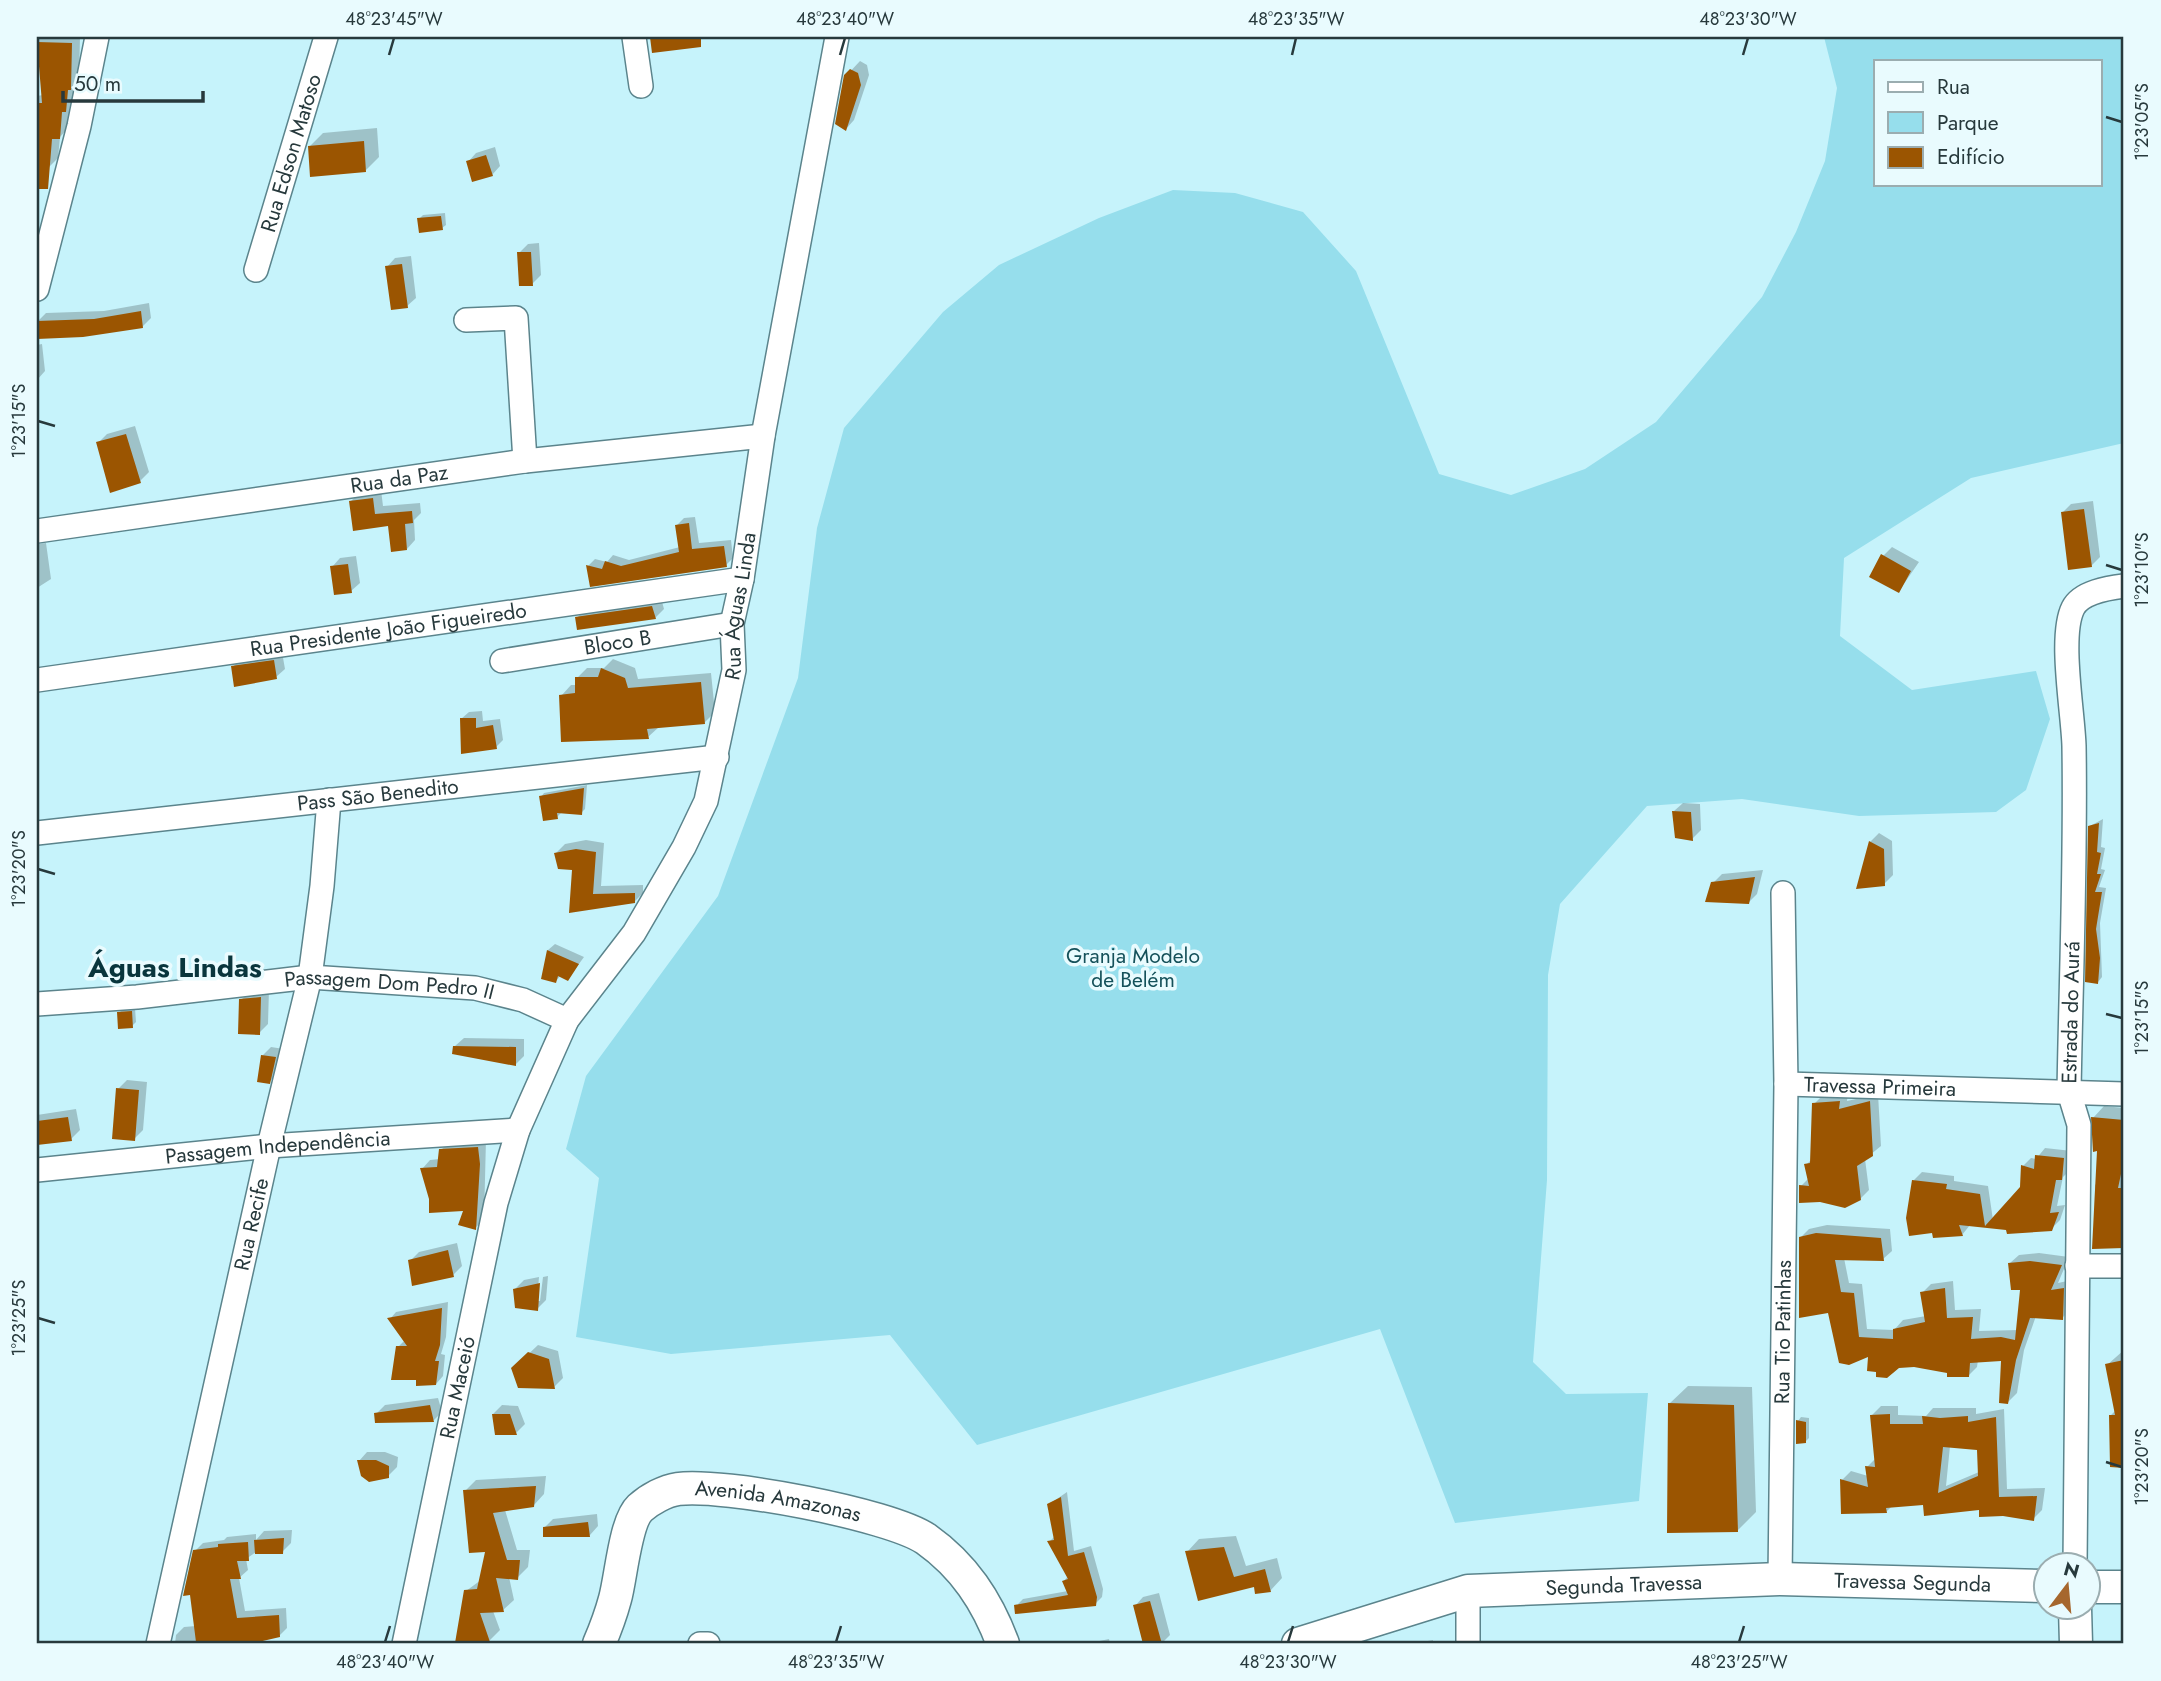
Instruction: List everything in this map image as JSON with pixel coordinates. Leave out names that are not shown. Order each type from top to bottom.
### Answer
[{"type":"street","points":[[37,289],[79,126],[97,37]]},
{"type":"street","name":"Rua Edson Matoso","points":[[256,270],[326,37]]},
{"type":"street","points":[[634,37],[641,86]]},
{"type":"street","name":"Rua Águas Linda","points":[[518,1130],[567,1020],[634,933],[684,848],[706,801],[734,670],[732,624],[742,579],[762,436],[837,37]]},
{"type":"street","points":[[466,320],[516,318],[524,461]]},
{"type":"street","name":"Rua da Paz","points":[[37,531],[524,461],[762,436]]},
{"type":"street","name":"Rua Presidente João Figueiredo","points":[[37,680],[742,579]]},
{"type":"street","name":"Estrada do Aurá","points":[[2076,1552],[2080,1125],[2069,1092],[2074,744],[2067,638],[2073,608],[2091,593],[2124,586]]},
{"type":"street","name":"Bloco B","points":[[502,661],[732,624]]},
{"type":"street","name":"Pass São Benedito","points":[[37,833],[717,757]]},
{"type":"street","name":"Rua Recife","points":[[159,1644],[269,1146],[310,977],[322,887],[329,800]]},
{"type":"street","name":"Travessa Primeira","points":[[1783,893],[1786,1084],[2124,1094]]},
{"type":"street","name":"Passagem Dom Pedro II","points":[[37,1004],[137,997],[310,977],[475,988],[523,1000],[567,1020]]},
{"type":"street","name":"Rua Tio Patinhas","points":[[1780,1579],[1786,1084]]},
{"type":"street","name":"Passagem Independência","points":[[37,1170],[269,1146],[518,1130]]},
{"type":"street","name":"Rua Maceió","points":[[404,1644],[496,1203],[518,1130]]},
{"type":"street","points":[[2077,1266],[2124,1266]]},
{"type":"street","name":"Avenida Amazonas","points":[[599,1644],[615,1600],[638,1510],[652,1498],[675,1489],[709,1487],[856,1513],[895,1523],[924,1538],[967,1576],[990,1608],[1003,1644]]},
{"type":"street","name":"Travessa Segunda","points":[[1780,1579],[2032,1586]]},
{"type":"street","name":"Segunda Travessa","points":[[1468,1591],[1780,1579]]},
{"type":"street","points":[[2102,1587],[2124,1587]]},
{"type":"street","points":[[1298,1644],[1468,1591],[1468,1644]]},
{"type":"street","points":[[2076,1622],[2076,1644]]},
{"type":"street","points":[[700,1644],[708,1644]]},
{"type":"green space","name":"Granja Modelo de Belém","points":[[1824,37],[2124,37],[2124,443],[1971,478],[1844,558],[1840,636],[1912,690],[2036,671],[2050,719],[2026,790],[1996,812],[1859,816],[1742,799],[1647,806],[1560,904],[1548,975],[1547,1180],[1533,1362],[1566,1394],[1648,1393],[1639,1501],[1455,1523],[1380,1329],[977,1445],[890,1335],[671,1354],[576,1337],[599,1178],[566,1149],[586,1076],[718,896],[798,678],[817,528],[844,428],[943,312],[999,265],[1099,218],[1173,190],[1235,193],[1303,212],[1356,271],[1439,474],[1511,495],[1585,469],[1656,422],[1762,297],[1796,232],[1825,161],[1837,88]]},
{"type":"building","points":[[650,37],[701,37],[701,47],[652,53]]},
{"type":"building","points":[[37,42],[72,43],[71,90],[68,90],[66,112],[62,112],[60,139],[52,139],[48,189],[37,189],[37,103],[42,103]]},
{"type":"building","points":[[850,69],[858,73],[861,85],[846,131],[835,124],[844,75]]},
{"type":"building","points":[[364,141],[366,172],[310,177],[308,146]]},
{"type":"building","points":[[486,155],[493,176],[472,182],[466,161]]},
{"type":"building","points":[[441,216],[443,230],[419,233],[417,218]]},
{"type":"building","points":[[517,252],[531,252],[533,286],[519,286]]},
{"type":"building","points":[[402,264],[408,308],[391,310],[385,266]]},
{"type":"building","points":[[141,311],[143,328],[83,337],[37,339],[37,321],[94,319]]},
{"type":"building","points":[[126,434],[141,483],[110,493],[96,442]]},
{"type":"building","points":[[373,498],[375,514],[412,511],[413,523],[405,524],[407,550],[391,552],[388,526],[353,531],[349,501]]},
{"type":"building","points":[[2084,509],[2092,567],[2068,570],[2061,512]]},
{"type":"building","points":[[689,523],[692,549],[724,546],[727,567],[590,587],[586,565],[602,569],[605,561],[621,566],[679,552],[675,525]]},
{"type":"building","points":[[1881,554],[1911,571],[1899,593],[1869,577]]},
{"type":"building","points":[[348,564],[352,593],[334,595],[330,566]]},
{"type":"building","points":[[652,606],[656,619],[577,630],[575,617]]},
{"type":"building","points":[[274,660],[277,679],[234,687],[231,666]]},
{"type":"building","points":[[601,668],[625,678],[628,688],[701,682],[705,724],[647,729],[649,739],[561,742],[559,695],[575,693],[575,677],[598,677]]},
{"type":"building","points":[[460,718],[476,718],[476,728],[493,725],[497,749],[461,754]]},
{"type":"building","points":[[584,788],[582,815],[557,813],[558,819],[543,821],[539,796]]},
{"type":"building","points":[[1672,811],[1691,812],[1693,841],[1675,838]]},
{"type":"building","points":[[2099,823],[2097,852],[2101,853],[2097,874],[2101,874],[2095,892],[2102,892],[2096,929],[2100,958],[2098,984],[2085,982],[2088,826]]},
{"type":"building","points":[[1869,841],[1884,849],[1885,886],[1856,889]]},
{"type":"building","points":[[576,849],[596,852],[593,894],[635,893],[635,903],[569,913],[572,870],[558,869],[554,853]]},
{"type":"building","points":[[1755,877],[1749,904],[1705,902],[1711,882]]},
{"type":"building","points":[[547,950],[579,964],[568,981],[558,976],[556,983],[541,979]]},
{"type":"building","points":[[261,997],[260,1035],[238,1034],[239,999]]},
{"type":"building","points":[[132,1011],[133,1028],[118,1029],[117,1012]]},
{"type":"building","points":[[453,1046],[516,1047],[516,1066],[452,1054]]},
{"type":"building","points":[[261,1055],[276,1057],[270,1084],[257,1082]]},
{"type":"building","points":[[116,1088],[139,1090],[135,1141],[112,1139]]},
{"type":"building","points":[[1840,1101],[1839,1109],[1870,1101],[1873,1156],[1857,1166],[1861,1200],[1845,1208],[1820,1202],[1799,1203],[1799,1185],[1809,1186],[1804,1164],[1810,1163],[1812,1103]]},
{"type":"building","points":[[68,1117],[72,1141],[37,1145],[37,1121]]},
{"type":"building","points":[[2091,1117],[2124,1120],[2124,1160],[2118,1188],[2124,1188],[2124,1248],[2092,1249],[2097,1151],[2093,1152]]},
{"type":"building","points":[[478,1147],[480,1164],[476,1230],[458,1225],[463,1211],[429,1213],[429,1199],[420,1168],[437,1167],[439,1149]]},
{"type":"building","points":[[2035,1155],[2064,1158],[2062,1180],[2056,1180],[2050,1213],[2059,1212],[2052,1231],[2007,1234],[2006,1230],[1959,1225],[1963,1236],[1933,1238],[1932,1233],[1909,1236],[1906,1218],[1912,1180],[1947,1184],[1946,1189],[1980,1194],[1985,1226],[2020,1187],[2021,1165],[2034,1169]]},
{"type":"building","points":[[1816,1233],[1881,1238],[1884,1261],[1835,1260],[1841,1292],[1854,1293],[1859,1337],[1893,1339],[1893,1329],[1925,1322],[1920,1292],[1945,1288],[1947,1318],[1973,1317],[1971,1339],[2001,1337],[2015,1340],[2020,1290],[2011,1290],[2008,1263],[2030,1261],[2062,1265],[2051,1290],[2064,1288],[2063,1320],[2030,1318],[2016,1360],[2008,1404],[1999,1403],[2001,1361],[1970,1363],[1969,1377],[1947,1377],[1947,1373],[1914,1367],[1899,1368],[1887,1378],[1876,1377],[1876,1372],[1867,1371],[1868,1357],[1849,1365],[1839,1363],[1828,1313],[1799,1318],[1799,1237]]},
{"type":"building","points":[[448,1250],[454,1277],[412,1286],[408,1260]]},
{"type":"building","points":[[540,1283],[538,1311],[515,1308],[513,1289]]},
{"type":"building","points":[[442,1308],[440,1345],[435,1361],[439,1361],[436,1385],[416,1386],[416,1380],[391,1380],[396,1346],[407,1346],[387,1318]]},
{"type":"building","points":[[528,1352],[549,1359],[555,1389],[518,1388],[511,1368]]},
{"type":"building","points":[[2124,1360],[2124,1468],[2110,1467],[2109,1415],[2115,1415],[2105,1364]]},
{"type":"building","points":[[1668,1403],[1734,1405],[1738,1532],[1667,1533]]},
{"type":"building","points":[[430,1405],[434,1422],[375,1423],[374,1413]]},
{"type":"building","points":[[492,1414],[510,1414],[517,1435],[495,1435]]},
{"type":"building","points":[[1890,1414],[1890,1424],[1923,1424],[1922,1416],[1968,1416],[1968,1422],[1996,1417],[1999,1497],[2037,1496],[2034,1521],[2003,1516],[1979,1517],[1979,1510],[1924,1516],[1923,1505],[1886,1508],[1887,1513],[1841,1514],[1840,1479],[1868,1487],[1865,1466],[1875,1467],[1870,1415]],"holes":[[[1943,1447],[1977,1450],[1978,1476],[1938,1493]]]},
{"type":"building","points":[[1796,1420],[1806,1422],[1806,1443],[1796,1444]]},
{"type":"building","points":[[357,1460],[376,1460],[389,1466],[389,1478],[369,1482],[361,1476]]},
{"type":"building","points":[[536,1486],[534,1507],[493,1513],[507,1560],[520,1560],[518,1580],[496,1578],[504,1612],[480,1613],[490,1642],[455,1643],[464,1590],[477,1589],[485,1552],[469,1553],[463,1490]]},
{"type":"building","points":[[1061,1497],[1068,1556],[1084,1552],[1097,1597],[1096,1606],[1015,1614],[1014,1605],[1068,1595],[1062,1581],[1068,1579],[1047,1541],[1054,1540],[1047,1504]]},
{"type":"building","points":[[588,1522],[590,1537],[543,1537],[543,1527]]},
{"type":"building","points":[[284,1538],[283,1554],[255,1554],[254,1540]]},
{"type":"building","points":[[248,1542],[249,1561],[237,1561],[241,1579],[230,1579],[237,1618],[279,1615],[280,1637],[250,1644],[196,1642],[190,1595],[183,1596],[193,1550],[218,1547],[218,1544]]},
{"type":"building","points":[[1224,1547],[1234,1577],[1265,1569],[1271,1592],[1255,1594],[1254,1587],[1198,1601],[1185,1551]]},
{"type":"building","points":[[1150,1601],[1162,1644],[1143,1644],[1133,1605]]},
{"type":"district","name":"Águas Lindas","points":[[175,967]]}]
